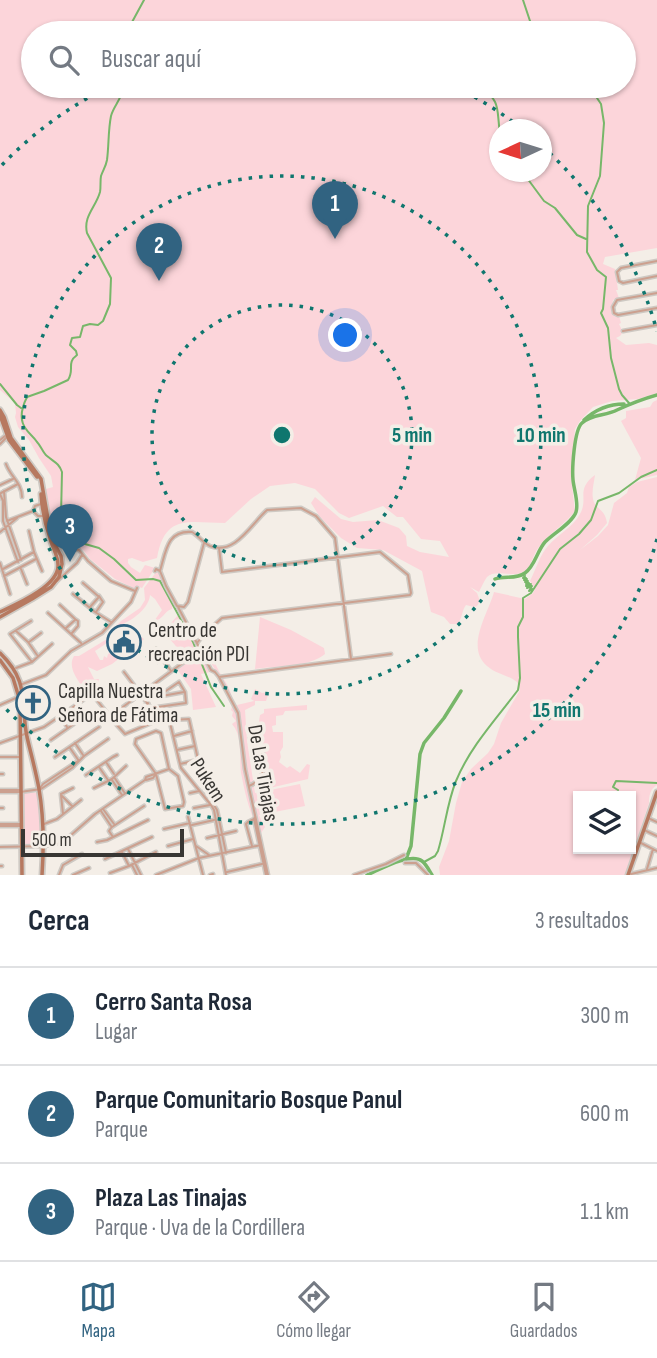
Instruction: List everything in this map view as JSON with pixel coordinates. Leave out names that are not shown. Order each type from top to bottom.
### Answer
[{"type":"street","points":[[657,261],[617,270],[619,281],[623,283],[657,276]]},
{"type":"street","points":[[657,293],[615,301],[613,309],[617,315],[657,308]]},
{"type":"street","points":[[624,331],[657,325]]},
{"type":"street","points":[[629,331],[630,337]]},
{"type":"street","points":[[0,413],[8,435],[38,479],[44,516],[61,557],[61,572],[56,582]]},
{"type":"street","points":[[0,442],[8,435]]},
{"type":"street","points":[[0,614],[52,580],[57,574],[58,564],[41,479],[8,435]]},
{"type":"street","points":[[6,464],[22,490],[22,497]]},
{"type":"street","points":[[0,485],[14,478]]},
{"type":"street","points":[[18,484],[0,494],[19,561]]},
{"type":"street","points":[[4,491],[6,522]]},
{"type":"street","points":[[0,532],[18,518],[33,511],[36,505],[42,504]]},
{"type":"street","points":[[155,571],[160,571],[173,536],[181,532],[196,534],[209,546],[219,548],[236,542],[266,510],[298,507],[317,517],[336,541],[351,659]]},
{"type":"street","points":[[33,511],[37,516],[44,516]]},
{"type":"street","points":[[0,528],[15,517],[18,518]]},
{"type":"street","points":[[29,531],[42,571]]},
{"type":"street","points":[[178,607],[184,607],[188,602],[204,542]]},
{"type":"street","points":[[19,685],[48,673],[68,654],[102,633],[131,603],[136,590],[112,582],[76,549],[54,545]]},
{"type":"street","points":[[197,643],[222,618],[410,595],[412,592],[407,574],[381,553],[222,572],[219,548]]},
{"type":"street","points":[[3,569],[34,552]]},
{"type":"street","points":[[0,614],[32,599],[56,582],[83,554]]},
{"type":"street","points":[[4,576],[37,559]]},
{"type":"street","points":[[0,564],[10,594]]},
{"type":"street","points":[[21,568],[27,584]]},
{"type":"street","name":"De Las Tinajas","points":[[160,571],[197,643],[198,652],[219,677],[238,713],[248,786],[267,875]]},
{"type":"street","points":[[61,572],[68,572]]},
{"type":"street","points":[[83,583],[103,602],[95,612]]},
{"type":"street","points":[[73,594],[111,622]]},
{"type":"street","points":[[90,608],[99,596]]},
{"type":"street","points":[[60,605],[79,623],[71,634]]},
{"type":"street","points":[[48,614],[83,644]]},
{"type":"street","points":[[65,629],[75,619]]},
{"type":"street","points":[[31,621],[15,630],[11,636],[32,662]]},
{"type":"street","points":[[15,630],[28,642],[38,657]]},
{"type":"street","points":[[28,642],[41,633]]},
{"type":"street","points":[[14,669],[32,662],[52,644]]},
{"type":"street","points":[[156,649],[172,671]]},
{"type":"street","points":[[0,743],[44,727],[93,694],[111,715],[198,652]]},
{"type":"street","points":[[0,653],[14,669],[22,695],[22,875]]},
{"type":"street","points":[[219,677],[391,654]]},
{"type":"street","points":[[0,660],[19,685]]},
{"type":"street","points":[[124,671],[155,717]]},
{"type":"street","points":[[148,703],[131,718],[152,709],[186,703],[185,692],[177,681],[160,695],[185,692]]},
{"type":"street","points":[[0,705],[33,692]]},
{"type":"street","points":[[116,724],[125,734],[153,723],[164,706]]},
{"type":"street","points":[[67,712],[73,724]]},
{"type":"street","points":[[51,740],[89,714]]},
{"type":"street","points":[[61,716],[67,728]]},
{"type":"street","name":"Pukem","points":[[192,731],[189,719],[170,721],[182,771],[211,805],[217,819]]},
{"type":"street","points":[[55,757],[99,727]]},
{"type":"street","points":[[173,736],[192,731],[205,790],[216,807],[220,836],[226,853]]},
{"type":"street","points":[[160,732],[169,769],[178,776],[184,802],[183,806],[167,810],[156,774],[137,748],[136,739],[160,732]]},
{"type":"street","points":[[24,735],[39,789],[45,824],[42,875]]},
{"type":"street","points":[[248,786],[260,779],[264,761],[258,742],[250,738]]},
{"type":"street","points":[[0,791],[39,789],[72,768],[108,739]]},
{"type":"street","points":[[75,743],[84,756]]},
{"type":"street","points":[[176,750],[196,746]]},
{"type":"street","points":[[69,747],[79,761]]},
{"type":"street","points":[[86,775],[117,755]]},
{"type":"street","points":[[0,757],[22,757]]},
{"type":"street","points":[[179,764],[199,760]]},
{"type":"street","points":[[106,762],[112,778]]},
{"type":"street","points":[[99,766],[124,794]]},
{"type":"street","points":[[94,788],[126,766]]},
{"type":"street","points":[[0,847],[55,844],[145,780],[169,769]]},
{"type":"street","points":[[61,795],[73,788]]},
{"type":"street","points":[[190,793],[200,791]]},
{"type":"street","points":[[628,875],[657,792]]},
{"type":"street","points":[[61,795],[72,806]]},
{"type":"street","points":[[61,795],[63,814]]},
{"type":"street","points":[[45,824],[57,820],[80,800]]},
{"type":"street","points":[[654,802],[657,807]]},
{"type":"street","points":[[194,808],[211,805]]},
{"type":"street","points":[[113,837],[109,830],[113,826],[144,806]]},
{"type":"street","points":[[101,809],[113,826]]},
{"type":"street","points":[[188,817],[203,875]]},
{"type":"street","points":[[252,847],[246,824],[255,817]]},
{"type":"street","points":[[647,817],[657,822]]},
{"type":"street","points":[[164,829],[217,819]]},
{"type":"street","points":[[97,842],[148,820]]},
{"type":"street","points":[[0,825],[22,825]]},
{"type":"street","points":[[643,830],[657,836]]},
{"type":"street","points":[[207,838],[236,831]]},
{"type":"street","name":"Pukem","points":[[220,836],[226,874]]},
{"type":"street","points":[[105,859],[152,837]]},
{"type":"street","points":[[168,846],[193,839]]},
{"type":"street","points":[[639,842],[655,850],[646,870]]},
{"type":"street","points":[[156,875],[199,858],[261,845],[267,875]]},
{"type":"street","points":[[195,846],[210,856]]},
{"type":"street","points":[[127,848],[131,864]]},
{"type":"street","points":[[121,852],[139,875]]},
{"type":"street","points":[[110,873],[156,852]]},
{"type":"street","points":[[61,874],[63,865],[82,853]]},
{"type":"street","points":[[354,875],[404,855]]},
{"type":"street","points":[[405,863],[416,863],[428,875]]},
{"type":"street","points":[[226,874],[263,864]]},
{"type":"street","points":[[248,867],[249,875]]},
{"type":"street","points":[[73,875],[89,868]]},
{"type":"street","points":[[628,875],[657,868]]},
{"type":"shaded area","points":[[0,0],[657,0],[657,248],[605,257],[603,264],[615,269],[619,298],[613,300],[611,311],[613,315],[619,316],[623,332],[616,338],[626,345],[657,345],[657,393],[593,407],[580,421],[575,429],[571,477],[575,511],[543,542],[525,571],[516,574],[491,574],[479,592],[470,587],[477,593],[480,601],[474,607],[466,605],[457,624],[450,624],[444,617],[431,612],[422,571],[383,550],[357,548],[341,538],[320,517],[311,503],[315,497],[341,519],[353,522],[378,520],[399,528],[406,536],[407,546],[420,552],[449,557],[440,541],[421,539],[403,517],[397,517],[383,506],[349,518],[339,513],[315,489],[295,483],[270,486],[225,523],[190,522],[173,527],[166,534],[157,558],[143,562],[128,559],[131,567],[140,573],[145,565],[155,568],[142,588],[137,586],[135,589],[115,579],[79,547],[57,543],[46,489],[53,487],[51,476],[18,427],[15,403],[0,390]]},
{"type":"shaded area","points":[[657,400],[657,475],[635,480],[641,458],[621,421],[626,418],[626,411],[650,407]]},
{"type":"shaded area","points":[[595,475],[594,501],[607,523],[580,550],[598,536],[608,525],[614,503],[627,493],[629,487],[657,477],[657,785],[650,793],[636,842],[636,791],[573,791],[573,854],[632,854],[625,875],[440,875],[439,867],[449,841],[462,782],[494,744],[501,723],[520,690],[517,682],[491,669],[481,658],[478,640],[483,620],[494,592],[525,599],[533,593],[535,589],[530,581],[540,558],[548,546],[580,514],[585,485]]},
{"type":"shaded area","points":[[157,571],[160,571],[173,601],[172,609],[154,621],[162,610],[150,595],[144,609],[123,624],[125,631],[95,651],[100,660],[103,660],[104,656],[107,658],[108,654],[137,634],[144,639],[112,664],[97,671],[88,667],[94,679],[99,679],[95,687],[85,691],[73,669],[74,656],[79,656],[107,639],[121,621],[140,608],[145,600],[144,588]]},
{"type":"shaded area","points":[[179,614],[198,650],[180,662],[177,648],[164,631]]},
{"type":"shaded area","points":[[260,617],[324,648],[325,654],[302,664],[255,669]]},
{"type":"shaded area","points":[[202,650],[207,650],[211,656],[230,690],[232,704],[236,709],[237,705],[254,701],[251,699],[255,689],[262,693],[269,692],[266,701],[255,701],[255,705],[245,710],[255,793],[300,784],[305,806],[259,815],[265,827],[261,833],[244,789],[239,741],[232,724],[236,721],[232,716],[232,706],[217,673],[208,658],[204,657]]},
{"type":"shaded area","points":[[199,653],[210,672],[201,674],[216,707],[193,710],[191,689],[177,669]]},
{"type":"shaded area","points":[[307,705],[307,710],[285,711],[283,715],[276,716],[276,725],[272,726],[273,732],[283,732],[279,762],[300,773],[307,764],[310,765],[308,779],[257,791],[255,786],[265,765],[264,750],[261,743],[248,735],[247,729],[258,727],[264,709]]},
{"type":"shaded area","points":[[25,792],[38,793],[40,845],[25,844]]},
{"type":"waterway","points":[[133,21],[144,0]]},
{"type":"waterway","points":[[523,0],[530,21]]},
{"type":"waterway","points":[[120,98],[111,116],[107,160],[101,176],[100,192],[86,227],[111,278],[110,304],[103,321],[98,325],[83,326],[80,337],[72,338],[70,345],[77,355],[72,361],[68,380],[27,397],[22,422],[46,455],[61,469],[61,516],[71,540],[99,548],[136,580],[160,581],[193,642],[211,687],[224,706]]},
{"type":"waterway","points":[[493,98],[499,119]]},
{"type":"waterway","points":[[597,98],[601,104],[604,123],[600,176],[588,206],[587,252],[597,270],[606,277],[601,313],[608,328],[611,358],[619,389],[629,403]]},
{"type":"waterway","points":[[530,182],[544,201],[555,208],[577,235],[586,239]]},
{"type":"waterway","points":[[0,384],[21,408]]},
{"type":"waterway","points":[[495,579],[525,573],[545,542],[574,516],[577,505],[573,459],[575,441],[582,423],[657,395]]},
{"type":"waterway","points":[[584,420],[602,408],[624,404]]},
{"type":"waterway","points":[[424,862],[438,851],[450,798],[468,757],[518,690],[518,627],[523,617],[523,598],[531,593],[560,549],[591,520],[598,501],[619,493],[641,477],[657,470]]},
{"type":"waterway","points":[[525,576],[525,582],[528,581],[526,584],[529,583],[526,586],[531,584],[527,588],[532,586],[529,591],[533,589]]},
{"type":"waterway","points":[[406,859],[411,846],[420,754],[424,743],[461,691]]},
{"type":"waterway","points":[[618,790],[613,787],[616,781],[657,783]]},
{"type":"waterway","points":[[367,875],[410,859],[422,861],[432,875]]},
{"type":"place","name":"Cerro Santa Rosa","points":[[335,239]]},
{"type":"place","name":"Parque Comunitario Bosque Panul","points":[[159,281]]},
{"type":"place","name":"Plaza Las Tinajas","points":[[70,562]]},
{"type":"place","name":"Centro de recreación PDI","points":[[124,642]]},
{"type":"place","name":"Capilla Nuestra Señora de Fátima","points":[[33,703]]}]
